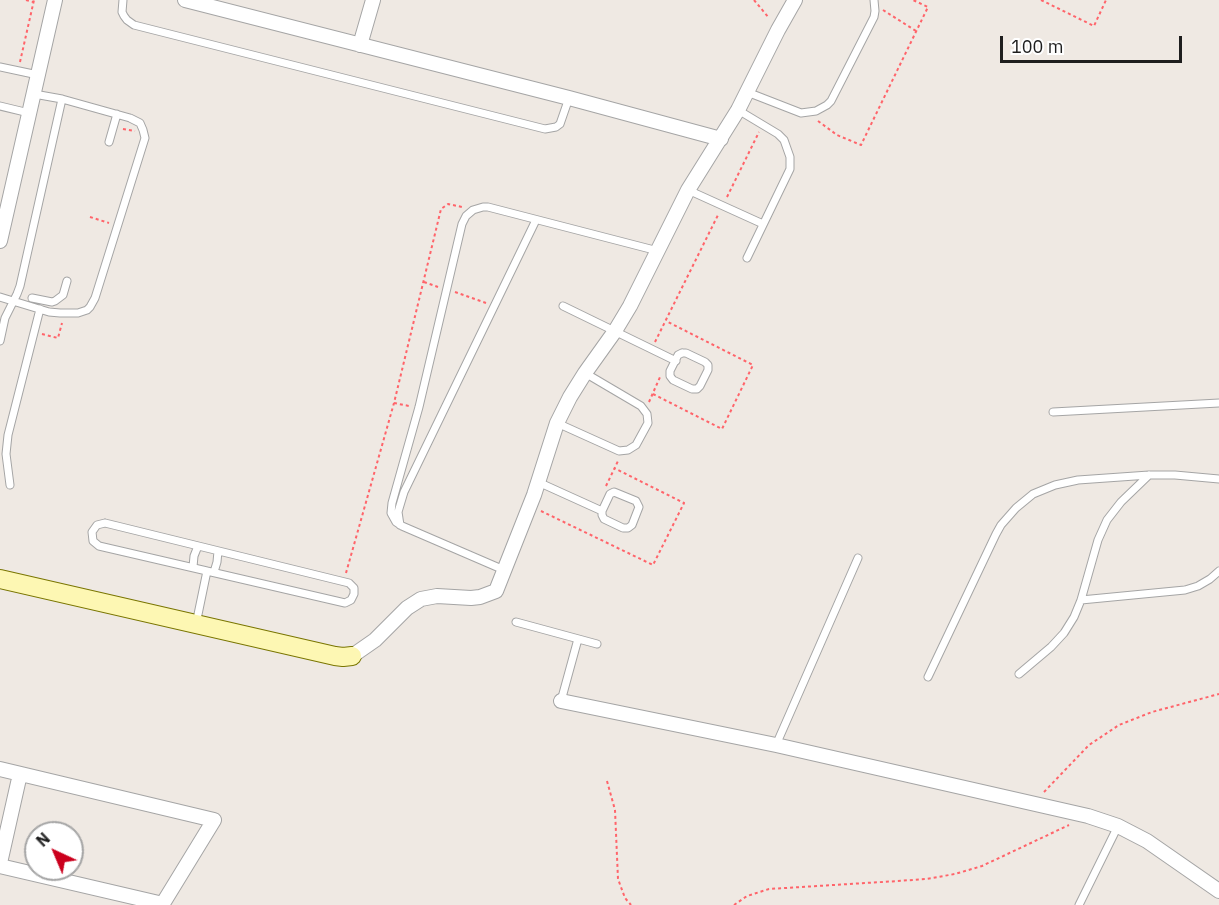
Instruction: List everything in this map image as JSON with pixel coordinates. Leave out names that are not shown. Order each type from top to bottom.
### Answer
[{"type":"street","points":[[0,241],[2,218],[34,94],[55,0]]},
{"type":"street","points":[[185,0],[222,4],[360,45],[721,139]]},
{"type":"street","points":[[360,45],[373,0]]},
{"type":"street","points":[[0,579],[344,657],[352,656],[375,640],[401,614],[421,599],[437,596],[463,599],[480,597],[496,591],[530,506],[557,423],[570,397],[630,306],[688,190],[738,110],[795,0]]},
{"type":"street","points":[[561,701],[776,745],[1088,816],[1118,826],[1154,845],[1219,891]]},
{"type":"street","points":[[0,769],[214,820],[163,904],[0,865],[20,774]]},
{"type":"lane","points":[[123,0],[122,12],[134,25],[540,128],[550,129],[560,124],[569,98]]},
{"type":"lane","points":[[747,92],[801,113],[822,109],[831,100],[873,17],[874,2]]},
{"type":"lane","points":[[0,68],[38,75]]},
{"type":"lane","points":[[0,297],[49,312],[78,313],[90,307],[95,298],[145,138],[140,123],[135,120],[62,99],[34,94]]},
{"type":"lane","points":[[0,341],[5,318],[20,286],[62,99]]},
{"type":"lane","points":[[0,106],[29,113]]},
{"type":"lane","points":[[738,110],[778,134],[784,140],[790,157],[790,169],[747,258]]},
{"type":"lane","points":[[109,142],[117,114]]},
{"type":"lane","points":[[688,190],[763,224]]},
{"type":"lane","points":[[504,570],[400,525],[393,518],[391,508],[419,408],[462,224],[473,210],[488,207],[658,251]]},
{"type":"lane","points":[[400,525],[399,505],[404,492],[536,220]]},
{"type":"lane","points":[[32,298],[56,302],[63,295],[66,281]]},
{"type":"lane","points":[[563,306],[676,361]]},
{"type":"lane","points":[[10,485],[6,448],[40,309]]},
{"type":"lane","points":[[680,353],[686,353],[706,363],[708,370],[697,389],[692,389],[671,378],[670,371],[676,361],[680,353]]},
{"type":"lane","points":[[557,423],[619,450],[624,451],[636,445],[648,423],[647,414],[641,406],[585,373]]},
{"type":"lane","points":[[1053,412],[1219,403]]},
{"type":"lane","points":[[928,676],[1001,525],[1033,494],[1066,482],[1149,475],[1219,479]]},
{"type":"lane","points":[[1019,674],[1045,653],[1064,633],[1082,600],[1098,540],[1107,520],[1121,502],[1149,475]]},
{"type":"lane","points":[[538,482],[598,509],[604,519],[626,528],[632,525],[639,507],[636,501],[614,492],[598,509]]},
{"type":"lane","points":[[105,523],[343,582],[352,585],[355,591],[351,600],[345,603],[99,546],[93,541],[92,532],[97,525],[105,523]]},
{"type":"lane","points":[[193,567],[198,546]]},
{"type":"lane","points":[[196,624],[211,572],[217,562],[218,551]]},
{"type":"lane","points":[[776,745],[858,558]]},
{"type":"lane","points":[[1082,600],[1185,590],[1198,586],[1219,571]]},
{"type":"lane","points":[[516,622],[597,644]]},
{"type":"lane","points":[[561,701],[578,639]]},
{"type":"lane","points":[[1079,905],[1118,826]]},
{"type":"path","points":[[20,64],[33,1],[26,0]]},
{"type":"path","points":[[754,0],[778,30]]},
{"type":"path","points":[[808,113],[837,135],[861,145],[928,7],[913,0]]},
{"type":"path","points":[[1041,0],[1094,26],[1106,0]]},
{"type":"path","points":[[874,2],[916,31]]},
{"type":"path","points":[[652,349],[764,124]]},
{"type":"path","points":[[113,127],[132,131],[143,130]]},
{"type":"path","points":[[343,582],[394,403],[441,209],[451,204],[473,210]]},
{"type":"path","points":[[90,217],[118,225]]},
{"type":"path","points":[[424,282],[494,306]]},
{"type":"path","points":[[644,410],[661,376],[660,371]]},
{"type":"path","points":[[394,403],[419,408]]},
{"type":"path","points":[[598,509],[624,451]]},
{"type":"path","points":[[1034,803],[1089,745],[1119,725],[1152,712],[1219,694]]},
{"type":"path","points":[[607,781],[615,810],[618,879],[625,898],[631,905]]},
{"type":"path","points":[[734,905],[747,896],[769,889],[926,879],[955,874],[982,866],[1088,816]]}]
